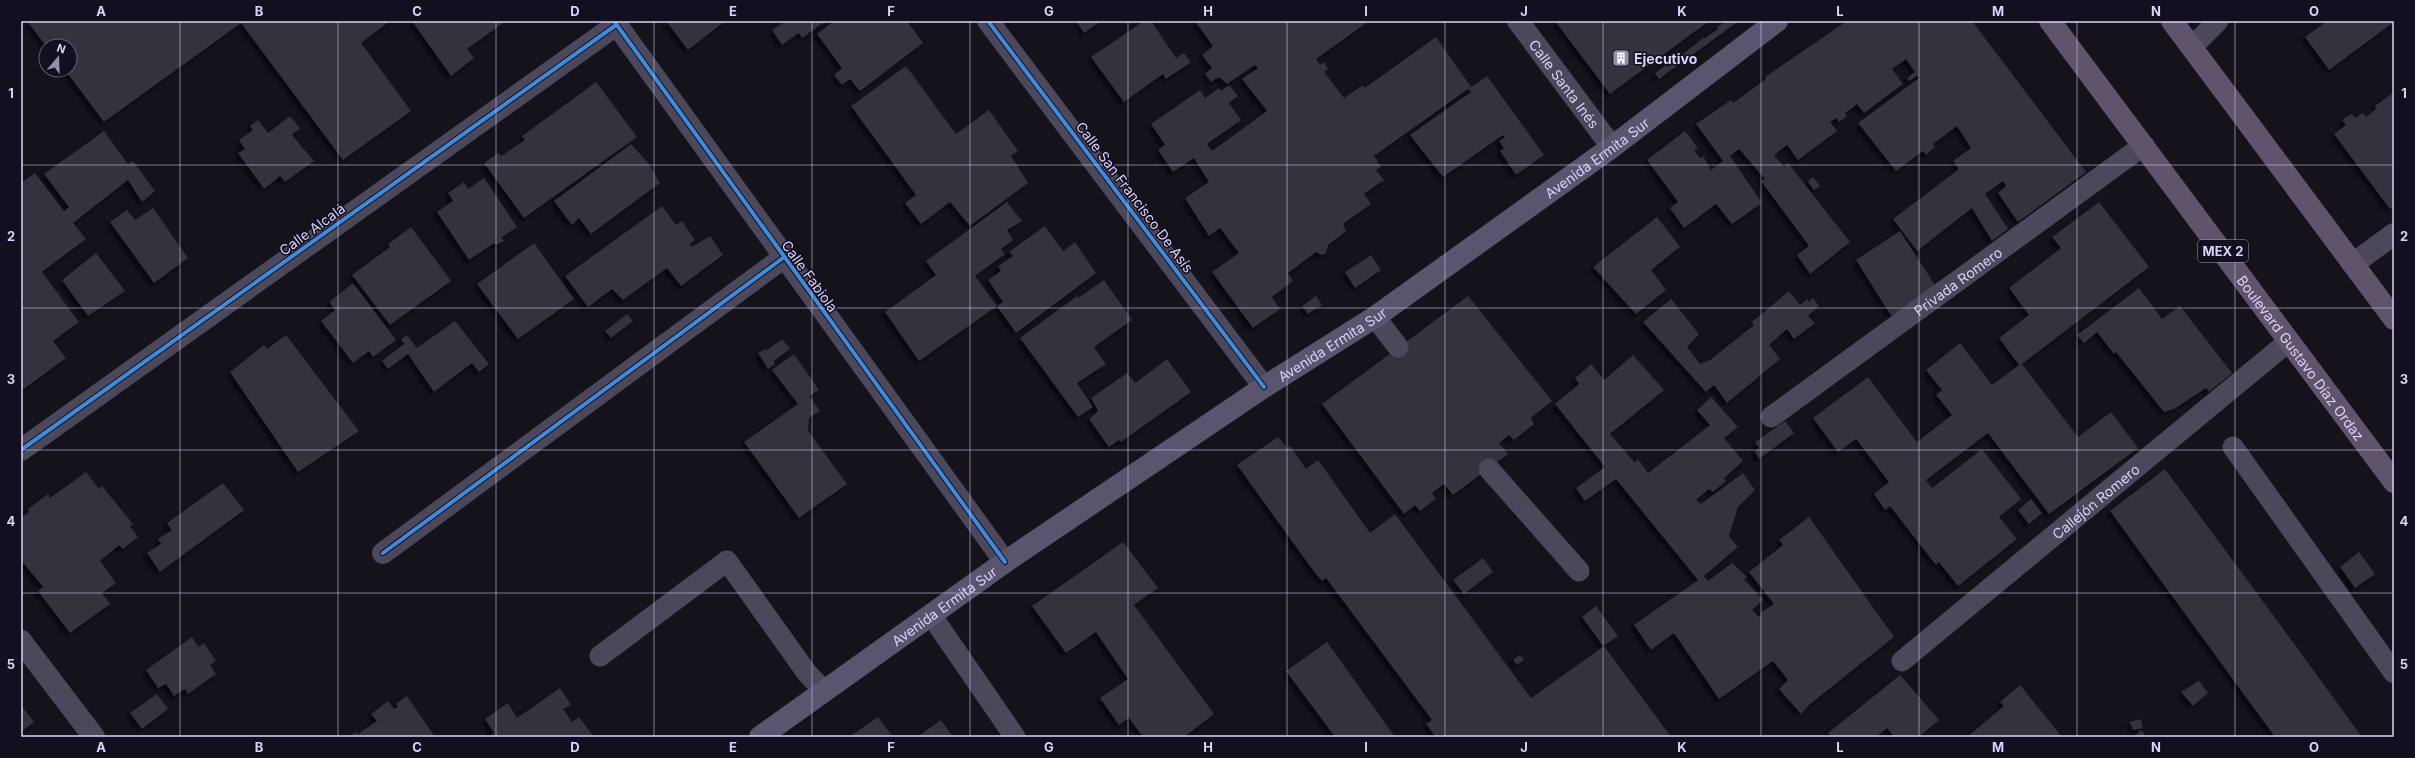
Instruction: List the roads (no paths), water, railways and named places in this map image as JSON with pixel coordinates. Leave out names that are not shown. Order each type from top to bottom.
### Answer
[{"type":"main road","name":"Avenida Ermita Sur","points":[[760,737],[1005,562],[1264,387],[1375,316],[1612,147],[1777,21]]},
{"type":"main road","name":"Boulevard Gustavo Díaz Ordaz","points":[[2050,21],[2394,482]]},
{"type":"main road","points":[[2172,21],[2394,319]]},
{"type":"street","name":"Calle San Francisco De Asís","points":[[988,21],[1264,387]]},
{"type":"street","name":"Calle Santa Inés","points":[[1518,21],[1612,147]]},
{"type":"street","name":"Calle Fabiola","points":[[615,23],[783,258],[1005,562]]},
{"type":"street","name":"Calle Alcalá","points":[[21,450],[615,23]]},
{"type":"street","points":[[2353,264],[2394,234]]},
{"type":"street","points":[[382,553],[783,258]]},
{"type":"street","points":[[21,641],[94,737]]},
{"type":"lane","points":[[2192,47],[2218,21]]},
{"type":"lane","name":"Privada Romero","points":[[1771,417],[2144,145]]},
{"type":"lane","points":[[1375,316],[1398,347]]},
{"type":"lane","name":"Callejón Romero","points":[[1902,661],[2289,341]]},
{"type":"lane","points":[[2233,447],[2394,673]]},
{"type":"lane","points":[[1489,469],[1579,571]]},
{"type":"lane","points":[[600,656],[727,561],[807,673],[824,691]]},
{"type":"lane","points":[[931,615],[1015,737]]},
{"type":"place","name":"Ejecutivo","points":[[1621,58]]}]
